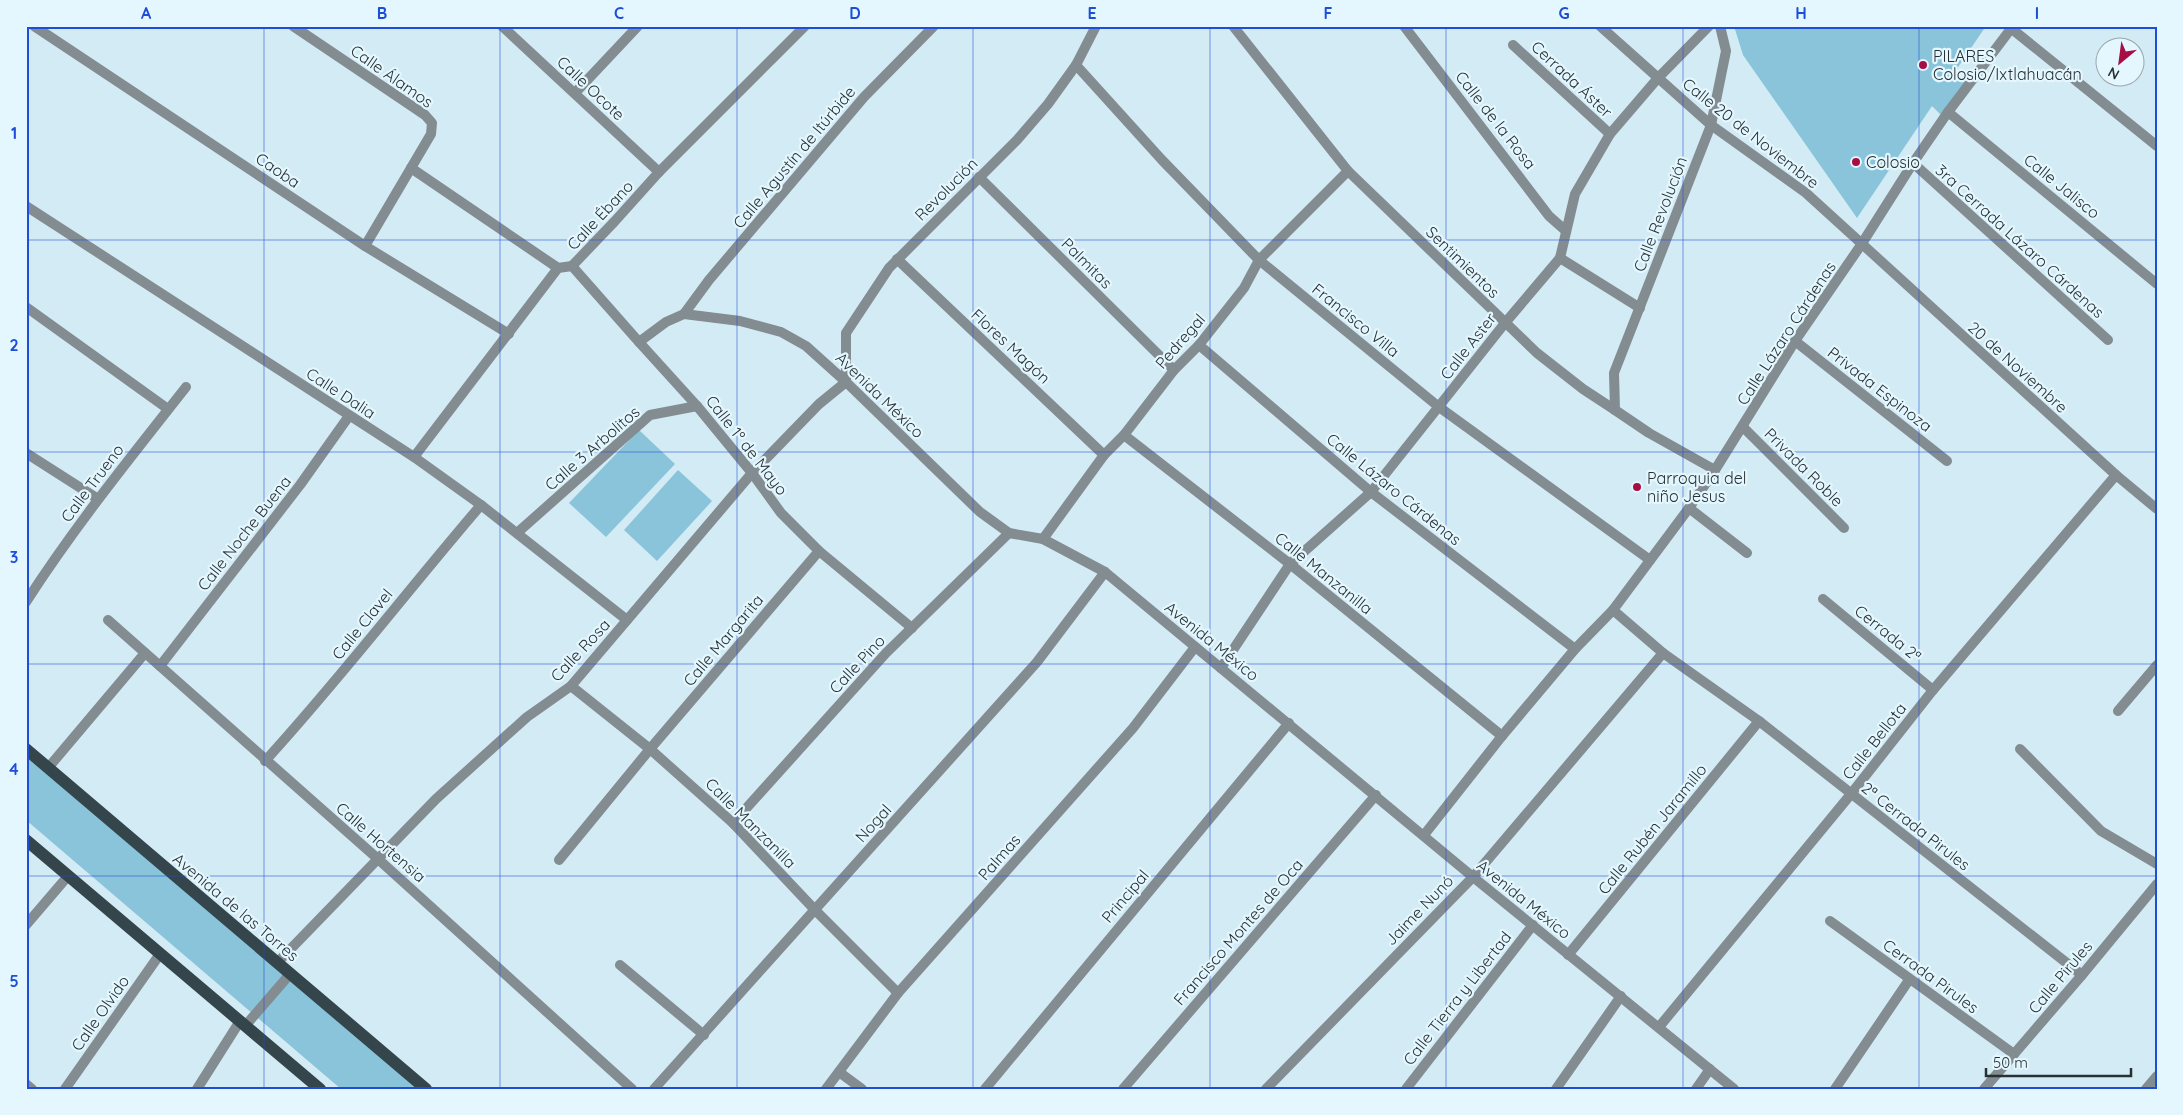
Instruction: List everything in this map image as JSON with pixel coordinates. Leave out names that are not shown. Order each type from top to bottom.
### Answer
[{"type":"main road","name":"Avenida de las Torres","points":[[26,749],[426,1089]]},
{"type":"main road","points":[[26,840],[320,1089]]},
{"type":"street","name":"Caoba","points":[[34,26],[365,246],[509,334]]},
{"type":"street","name":"Calle Álamos","points":[[293,26],[425,115],[432,123],[431,134],[365,246]]},
{"type":"street","name":"Calle Ocote","points":[[502,26],[659,172]]},
{"type":"street","points":[[576,93],[638,26]]},
{"type":"street","name":"Calle Ébano","points":[[414,457],[558,268],[572,266],[615,222],[659,172],[805,26]]},
{"type":"street","name":"Calle Agustín de Itúrbide","points":[[684,314],[709,280],[864,97],[934,26]]},
{"type":"street","name":"Revolución","points":[[846,382],[846,333],[889,268],[1017,140],[1048,104],[1076,65],[1096,26]]},
{"type":"street","name":"Sentimientos","points":[[1233,26],[1348,171],[1537,353],[1575,383],[1649,433],[1715,470]]},
{"type":"street","name":"Calle de la Rosa","points":[[1404,26],[1549,216],[1566,231]]},
{"type":"street","name":"Calle 20 de Noviembre","points":[[1600,26],[1711,125],[1806,194],[1861,245]]},
{"type":"street","name":"Calle Aster","points":[[1220,668],[1290,564],[1370,492],[1505,323],[1560,258],[1575,194],[1610,134],[1658,78],[1709,26]]},
{"type":"street","name":"Calle Revolución","points":[[1615,410],[1614,373],[1711,125],[1726,51],[1720,26]]},
{"type":"street","points":[[2012,27],[2157,146]]},
{"type":"street","name":"Calle Lázaro Cárdenas","points":[[1424,835],[1502,736],[1575,650],[1612,610],[1689,508],[1913,163],[1948,112],[2012,27]]},
{"type":"street","name":"Cerrada Áster","points":[[1513,45],[1610,134]]},
{"type":"street","name":"Francisco Villa","points":[[1076,65],[1162,160],[1259,260],[1439,407],[1650,560]]},
{"type":"street","name":"Calle Jalisco","points":[[1948,112],[2157,284]]},
{"type":"street","name":"3ra Cerrada Lázaro Cárdenas","points":[[1913,163],[2108,340]]},
{"type":"street","points":[[411,168],[558,268]]},
{"type":"street","name":"Pedregal","points":[[1043,539],[1104,455],[1124,435],[1174,370],[1199,345],[1244,288],[1259,260],[1348,171]]},
{"type":"street","name":"Palmitas","points":[[979,177],[1174,370]]},
{"type":"street","name":"Calle Dalia","points":[[26,206],[414,457],[481,505],[627,620]]},
{"type":"street","name":"20 de Noviembre","points":[[1861,245],[2116,475],[2157,509]]},
{"type":"street","points":[[1560,258],[1640,308]]},
{"type":"street","name":"Flores Magón","points":[[897,259],[1104,455]]},
{"type":"street","name":"Calle 1º de Mayo","points":[[572,266],[697,406],[752,473],[781,513],[819,551],[912,628]]},
{"type":"street","points":[[26,307],[168,409]]},
{"type":"street","points":[[639,342],[666,322],[684,314]]},
{"type":"street","name":"Avenida México","points":[[684,314],[740,321],[781,332],[806,346],[846,382],[980,512],[1009,533],[1043,539],[1105,572],[1473,877],[1734,1089]]},
{"type":"street","name":"Privada Espinoza","points":[[1796,341],[1947,461]]},
{"type":"street","name":"Calle Lázaro Cárdenas","points":[[1199,345],[1370,492],[1575,650]]},
{"type":"street","name":"Calle Rosa","points":[[277,963],[436,798],[527,717],[571,686],[752,473],[819,404],[846,382]]},
{"type":"street","name":"Calle Trueno","points":[[26,602],[52,561],[186,386]]},
{"type":"street","name":"Calle 3 Arbolitos","points":[[517,533],[650,415],[697,406]]},
{"type":"street","name":"Calle Noche Buena","points":[[160,666],[300,486],[349,416]]},
{"type":"street","name":"Privada Roble","points":[[1743,427],[1844,528]]},
{"type":"street","name":"Calle Manzanilla","points":[[1124,435],[1290,564],[1502,736]]},
{"type":"street","points":[[26,454],[98,499]]},
{"type":"street","name":"Calle Bellota","points":[[1659,1027],[1852,794],[1934,690],[2116,475]]},
{"type":"street","name":"Calle Clavel","points":[[265,761],[317,704],[403,596],[481,505]]},
{"type":"street","points":[[1689,508],[1747,553]]},
{"type":"street","name":"Calle Pino","points":[[733,823],[886,653],[1009,533]]},
{"type":"street","name":"Calle Margarita","points":[[559,860],[650,749],[819,551]]},
{"type":"street","name":"Nogal","points":[[654,1089],[1037,662],[1105,572]]},
{"type":"street","name":"Cerrada 2ª","points":[[1823,599],[1934,690]]},
{"type":"street","name":"2ª Cerrada Pirules","points":[[1612,610],[1664,653],[1759,721],[2082,975]]},
{"type":"street","name":"Calle Hortensia","points":[[108,620],[265,761],[378,859],[632,1089]]},
{"type":"street","name":"Palmas","points":[[826,1089],[898,993],[1133,728],[1195,647]]},
{"type":"street","points":[[48,768],[144,653]]},
{"type":"street","name":"Jaime Nunó","points":[[1266,1089],[1473,877],[1664,653]]},
{"type":"street","points":[[2118,711],[2157,665]]},
{"type":"street","name":"Calle Manzanilla","points":[[571,686],[650,749],[733,823],[815,910],[898,993]]},
{"type":"street","name":"Calle Rubén Jaramillo","points":[[1568,955],[1759,721]]},
{"type":"street","name":"Principal","points":[[984,1089],[1289,723]]},
{"type":"street","points":[[2020,749],[2101,831],[2157,864]]},
{"type":"street","name":"Francisco Montes de Oca","points":[[1123,1089],[1376,795]]},
{"type":"street","points":[[26,925],[68,876]]},
{"type":"street","name":"Calle Pirules","points":[[1984,1089],[2157,884]]},
{"type":"street","name":"Cerrada Pirules","points":[[1830,921],[1909,980],[2014,1054]]},
{"type":"street","name":"Calle Tierra y Libertad","points":[[1406,1089],[1533,925]]},
{"type":"street","name":"Calle Olvido","points":[[65,1089],[160,954]]},
{"type":"street","points":[[620,965],[704,1035]]},
{"type":"street","points":[[197,1089],[243,1024],[290,974]]},
{"type":"street","points":[[1835,1089],[1909,980]]},
{"type":"street","points":[[1556,1089],[1620,996]]},
{"type":"street","points":[[1696,1089],[1710,1068]]},
{"type":"street","points":[[839,1072],[862,1089]]},
{"type":"street","points":[[2146,1089],[2157,1076]]},
{"type":"street","points":[[26,1084],[32,1089]]},
{"type":"shaded area","name":"Colosio","points":[[1734,26],[1986,26],[1954,73],[1969,81],[1943,117],[1932,106],[1857,218],[1743,55]]},
{"type":"shaded area","points":[[639,430],[675,464],[606,537],[569,503]]},
{"type":"shaded area","points":[[678,470],[712,501],[657,561],[624,530]]},
{"type":"shaded area","points":[[26,755],[419,1089],[341,1089],[26,820]]},
{"type":"place","name":"PILARES Colosio/Ixtlahuacán","points":[[1923,65]]},
{"type":"place","name":"Colosio","points":[[1856,162]]},
{"type":"place","name":"Parroquia del niño Jesus","points":[[1637,487]]}]
